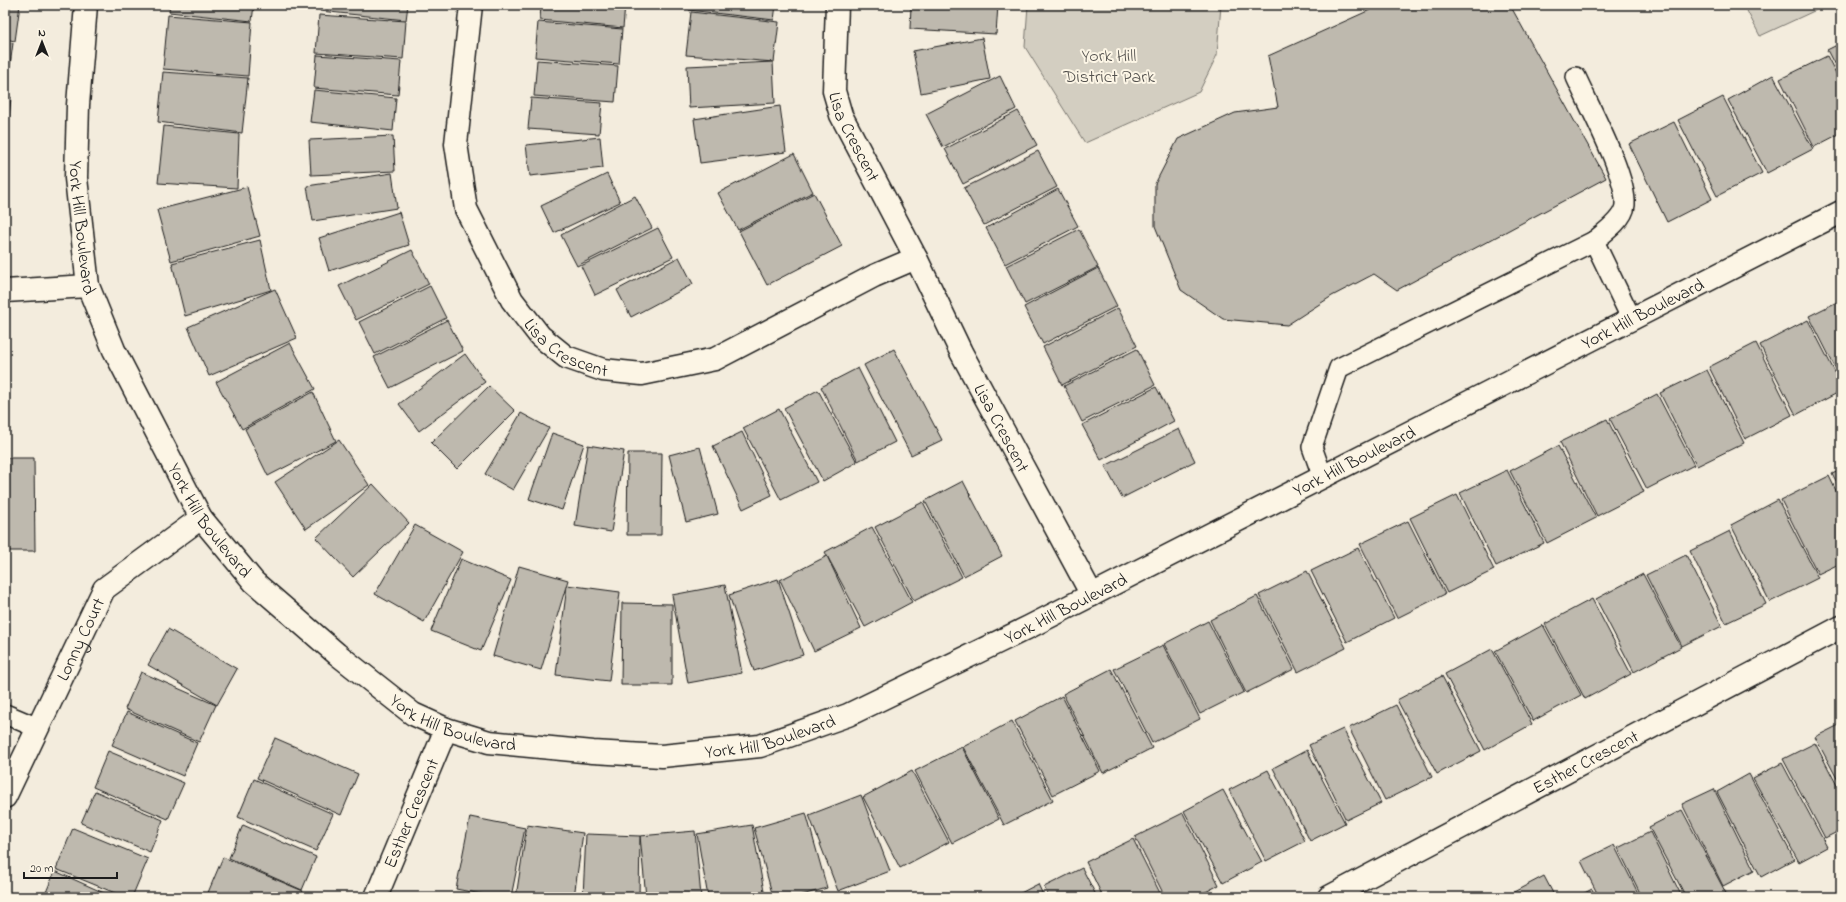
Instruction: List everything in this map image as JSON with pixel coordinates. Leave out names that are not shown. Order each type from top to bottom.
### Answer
[{"type":"street","name":"York Hill Boulevard","points":[[86,5],[78,105],[76,178],[88,286],[114,350],[201,518],[254,582],[337,654],[413,714],[446,729],[489,742],[654,756],[760,746],[848,715],[1092,595],[1323,478],[1841,212]]},
{"type":"street","name":"Lisa Crescent","points":[[471,5],[456,144],[466,209],[512,300],[540,336],[566,356],[603,370],[642,374],[715,359],[874,276],[916,258]]},
{"type":"street","name":"Lisa Crescent","points":[[837,5],[834,91],[841,115],[916,258],[961,352],[1092,595]]},
{"type":"street","points":[[5,291],[88,286]]},
{"type":"street","name":"Lonny Court","points":[[5,798],[104,588],[201,518]]},
{"type":"street","name":"Esther Crescent","points":[[1329,897],[1841,627]]},
{"type":"street","name":"Esther Crescent","points":[[376,897],[446,729]]},
{"type":"lane","points":[[1323,478],[1312,447],[1339,368],[1594,241],[1614,224],[1625,206],[1622,180],[1576,77]]},
{"type":"lane","points":[[1594,241],[1632,320]]},
{"type":"lane","points":[[5,714],[38,728]]},
{"type":"green space","name":"York Hill District Park","points":[[1028,5],[1221,5],[1217,55],[1199,92],[1085,143],[1025,47]]},
{"type":"green space","points":[[1744,5],[1827,5],[1760,36]]},
{"type":"building","points":[[5,5],[20,5],[15,41],[5,39]]},
{"type":"building","points":[[170,5],[254,5],[252,21],[169,12]]},
{"type":"building","points":[[320,5],[408,5],[406,20],[320,11]]},
{"type":"building","points":[[541,5],[625,5],[623,28],[540,20]]},
{"type":"building","points":[[690,5],[776,5],[774,20],[689,10]]},
{"type":"building","points":[[911,5],[998,5],[996,34],[910,29]]},
{"type":"building","points":[[1381,5],[1510,5],[1606,178],[1397,290],[1374,274],[1332,296],[1287,325],[1223,319],[1181,290],[1155,226],[1155,184],[1178,139],[1235,113],[1278,107],[1268,56]]},
{"type":"building","points":[[691,12],[779,22],[774,62],[686,55]]},
{"type":"building","points":[[168,15],[252,22],[248,76],[163,69]]},
{"type":"building","points":[[319,15],[406,21],[403,59],[316,53]]},
{"type":"building","points":[[538,22],[622,29],[619,64],[535,57]]},
{"type":"building","points":[[982,38],[990,79],[921,93],[913,51]]},
{"type":"building","points":[[5,42],[13,43],[6,96],[5,96]]},
{"type":"building","points":[[1841,43],[1841,77],[1827,50]]},
{"type":"building","points":[[317,55],[401,61],[398,95],[314,88]]},
{"type":"building","points":[[1827,56],[1841,83],[1841,133],[1814,147],[1780,79]]},
{"type":"building","points":[[537,60],[618,66],[615,102],[534,96]]},
{"type":"building","points":[[773,62],[775,103],[689,108],[687,66]]},
{"type":"building","points":[[163,72],[248,78],[242,133],[158,122]]},
{"type":"building","points":[[1773,75],[1813,149],[1767,173],[1728,100]]},
{"type":"building","points":[[1000,76],[1016,109],[943,147],[926,114]]},
{"type":"building","points":[[314,90],[396,98],[393,131],[310,122]]},
{"type":"building","points":[[5,97],[11,97],[6,152],[5,152]]},
{"type":"building","points":[[1723,97],[1762,173],[1717,196],[1678,120]]},
{"type":"building","points":[[531,98],[602,103],[599,134],[528,129]]},
{"type":"building","points":[[780,106],[786,152],[700,163],[694,119]]},
{"type":"building","points":[[1018,111],[1037,145],[963,184],[945,149]]},
{"type":"building","points":[[1674,122],[1712,199],[1667,222],[1629,144]]},
{"type":"building","points":[[164,126],[239,134],[237,188],[158,183]]},
{"type":"building","points":[[393,136],[395,171],[311,175],[309,140]]},
{"type":"building","points":[[600,137],[603,168],[530,176],[526,145]]},
{"type":"building","points":[[1038,151],[1057,187],[984,225],[964,188]]},
{"type":"building","points":[[794,154],[813,192],[738,230],[718,193]]},
{"type":"building","points":[[392,173],[397,208],[313,221],[307,186]]},
{"type":"building","points":[[607,174],[620,202],[554,233],[541,206]]},
{"type":"building","points":[[247,187],[260,236],[171,261],[157,210]]},
{"type":"building","points":[[1058,189],[1078,226],[1005,264],[986,228]]},
{"type":"building","points":[[814,193],[842,246],[767,285],[739,231]]},
{"type":"building","points":[[635,196],[652,228],[577,266],[561,235]]},
{"type":"building","points":[[399,212],[409,245],[329,271],[319,238]]},
{"type":"building","points":[[658,228],[673,257],[595,295],[581,266]]},
{"type":"building","points":[[1079,229],[1098,267],[1025,304],[1006,266]]},
{"type":"building","points":[[260,240],[271,290],[185,316],[172,263]]},
{"type":"building","points":[[412,250],[429,284],[356,320],[339,286]]},
{"type":"building","points":[[679,257],[693,284],[631,317],[617,290]]},
{"type":"building","points":[[1098,268],[1117,306],[1043,344],[1024,307]]},
{"type":"building","points":[[430,286],[446,318],[375,354],[359,322]]},
{"type":"building","points":[[275,289],[297,338],[209,376],[188,327]]},
{"type":"building","points":[[1841,300],[1841,379],[1809,316]]},
{"type":"building","points":[[1118,308],[1137,346],[1062,385],[1043,347]]},
{"type":"building","points":[[447,320],[463,351],[390,388],[374,357]]},
{"type":"building","points":[[1808,320],[1841,384],[1841,391],[1796,415],[1760,345]]},
{"type":"building","points":[[290,343],[315,389],[242,429],[216,382]]},
{"type":"building","points":[[1756,343],[1792,415],[1745,439],[1709,367]]},
{"type":"building","points":[[894,349],[942,440],[911,455],[864,365]]},
{"type":"building","points":[[1137,349],[1155,385],[1082,422],[1064,386]]},
{"type":"building","points":[[465,354],[485,382],[419,431],[399,404]]},
{"type":"building","points":[[858,368],[895,442],[858,461],[821,387]]},
{"type":"building","points":[[1707,370],[1744,443],[1697,466],[1660,393]]},
{"type":"building","points":[[489,386],[515,411],[457,469],[431,443]]},
{"type":"building","points":[[1156,387],[1174,421],[1101,460],[1082,425]]},
{"type":"building","points":[[818,390],[857,462],[823,481],[784,408]]},
{"type":"building","points":[[313,392],[336,441],[268,476],[245,429]]},
{"type":"building","points":[[1657,394],[1694,465],[1647,489],[1610,419]]},
{"type":"building","points":[[779,409],[817,482],[781,500],[743,428]]},
{"type":"building","points":[[521,413],[549,428],[513,490],[485,474]]},
{"type":"building","points":[[1607,419],[1644,492],[1597,516],[1560,442]]},
{"type":"building","points":[[1179,429],[1195,461],[1122,498],[1105,466]]},
{"type":"building","points":[[742,432],[772,495],[743,509],[713,446]]},
{"type":"building","points":[[552,433],[584,444],[562,510],[529,499]]},
{"type":"building","points":[[339,440],[369,485],[306,529],[275,482]]},
{"type":"building","points":[[588,445],[624,451],[611,532],[575,526]]},
{"type":"building","points":[[1558,446],[1596,518],[1547,543],[1510,471]]},
{"type":"building","points":[[700,447],[718,514],[686,522],[669,455]]},
{"type":"building","points":[[628,453],[662,453],[661,535],[627,535]]},
{"type":"building","points":[[5,458],[34,458],[35,551],[5,551]]},
{"type":"building","points":[[1507,470],[1544,543],[1496,566],[1460,493]]},
{"type":"building","points":[[1841,470],[1841,492],[1832,474]]},
{"type":"building","points":[[1829,476],[1841,501],[1841,563],[1818,574],[1781,500]]},
{"type":"building","points":[[963,481],[1002,556],[964,576],[925,501]]},
{"type":"building","points":[[373,484],[409,523],[353,577],[316,538]]},
{"type":"building","points":[[1457,495],[1494,570],[1447,593],[1410,518]]},
{"type":"building","points":[[1778,500],[1818,578],[1770,602],[1731,525]]},
{"type":"building","points":[[923,502],[962,577],[914,601],[875,527]]},
{"type":"building","points":[[1408,521],[1445,594],[1397,618],[1360,544]]},
{"type":"building","points":[[415,525],[463,552],[424,622],[375,594]]},
{"type":"building","points":[[872,527],[912,602],[865,627],[825,552]]},
{"type":"building","points":[[1730,531],[1766,604],[1726,623],[1690,551]]},
{"type":"building","points":[[1358,548],[1394,618],[1347,642],[1311,571]]},
{"type":"building","points":[[1686,555],[1722,626],[1682,646],[1646,575]]},
{"type":"building","points":[[827,556],[861,628],[814,651],[780,580]]},
{"type":"building","points":[[461,559],[511,580],[481,651],[431,631]]},
{"type":"building","points":[[519,566],[568,580],[541,670],[493,656]]},
{"type":"building","points":[[1307,571],[1346,648],[1298,672],[1259,595]]},
{"type":"building","points":[[1643,574],[1681,647],[1634,672],[1596,599]]},
{"type":"building","points":[[778,579],[803,655],[754,671],[729,595]]},
{"type":"building","points":[[567,585],[620,592],[609,681],[556,675]]},
{"type":"building","points":[[725,585],[742,673],[688,683],[672,595]]},
{"type":"building","points":[[1257,596],[1294,669],[1246,693],[1210,620]]},
{"type":"building","points":[[1592,599],[1631,674],[1585,699],[1545,624]]},
{"type":"building","points":[[622,603],[672,604],[672,685],[621,685]]},
{"type":"building","points":[[1208,621],[1244,692],[1200,714],[1164,644]]},
{"type":"building","points":[[1543,625],[1581,695],[1533,721],[1495,651]]},
{"type":"building","points":[[168,629],[237,669],[217,705],[148,665]]},
{"type":"building","points":[[1163,645],[1200,719],[1152,743],[1114,669]]},
{"type":"building","points":[[1492,649],[1532,724],[1485,750],[1445,674]]},
{"type":"building","points":[[1111,669],[1152,748],[1103,773],[1063,694]]},
{"type":"building","points":[[141,672],[216,705],[199,742],[125,709]]},
{"type":"building","points":[[1442,676],[1481,751],[1437,774],[1397,700]]},
{"type":"building","points":[[1062,696],[1100,771],[1053,795],[1015,721]]},
{"type":"building","points":[[1396,705],[1432,777],[1385,800],[1349,728]]},
{"type":"building","points":[[127,712],[197,743],[183,776],[112,745]]},
{"type":"building","points":[[1012,721],[1053,800],[1004,825],[963,747]]},
{"type":"building","points":[[1841,724],[1841,786],[1815,737]]},
{"type":"building","points":[[1343,729],[1381,803],[1346,820],[1309,745]]},
{"type":"building","points":[[275,738],[358,774],[341,815],[257,778]]},
{"type":"building","points":[[1815,743],[1841,793],[1841,830],[1825,838],[1783,759]]},
{"type":"building","points":[[962,747],[999,819],[952,843],[915,771]]},
{"type":"building","points":[[1307,750],[1345,823],[1310,841],[1273,768]]},
{"type":"building","points":[[108,751],[184,783],[168,819],[93,787]]},
{"type":"building","points":[[1782,763],[1827,847],[1799,862],[1753,778]]},
{"type":"building","points":[[1268,770],[1305,841],[1266,861],[1229,790]]},
{"type":"building","points":[[912,771],[949,842],[900,868],[863,797]]},
{"type":"building","points":[[1749,774],[1794,859],[1761,877],[1717,792]]},
{"type":"building","points":[[254,779],[333,814],[316,851],[238,817]]},
{"type":"building","points":[[1714,789],[1754,870],[1723,886],[1682,804]]},
{"type":"building","points":[[1223,790],[1262,862],[1223,883],[1184,811]]},
{"type":"building","points":[[95,791],[163,820],[150,852],[81,823]]},
{"type":"building","points":[[861,795],[890,871],[838,891],[809,815]]},
{"type":"building","points":[[1682,810],[1728,897],[1686,897],[1649,827]]},
{"type":"building","points":[[806,813],[827,888],[795,897],[773,897],[754,828]]},
{"type":"building","points":[[1183,813],[1219,885],[1196,897],[1165,897],[1135,837]]},
{"type":"building","points":[[470,817],[525,828],[511,897],[496,897],[456,889]]},
{"type":"building","points":[[243,825],[316,857],[302,890],[229,858]]},
{"type":"building","points":[[527,825],[583,833],[574,897],[516,897]]},
{"type":"building","points":[[752,825],[765,897],[708,897],[697,834]]},
{"type":"building","points":[[73,828],[148,859],[132,897],[125,897],[56,869]]},
{"type":"building","points":[[695,831],[701,897],[646,897],[640,836]]},
{"type":"building","points":[[1650,832],[1682,897],[1642,897],[1618,848]]},
{"type":"building","points":[[586,834],[640,836],[639,897],[583,897]]},
{"type":"building","points":[[1133,839],[1162,897],[1103,897],[1086,862]]},
{"type":"building","points":[[1614,845],[1640,897],[1599,897],[1581,861]]},
{"type":"building","points":[[223,857],[303,891],[300,897],[211,897],[207,895]]},
{"type":"building","points":[[1082,868],[1097,897],[1049,897],[1044,887]]},
{"type":"building","points":[[55,871],[113,897],[44,897]]},
{"type":"building","points":[[1544,876],[1555,897],[1511,897],[1510,894]]},
{"type":"building","points":[[1038,884],[1044,897],[1013,897]]},
{"type":"building","points":[[1592,889],[1596,897],[1577,897]]}]
